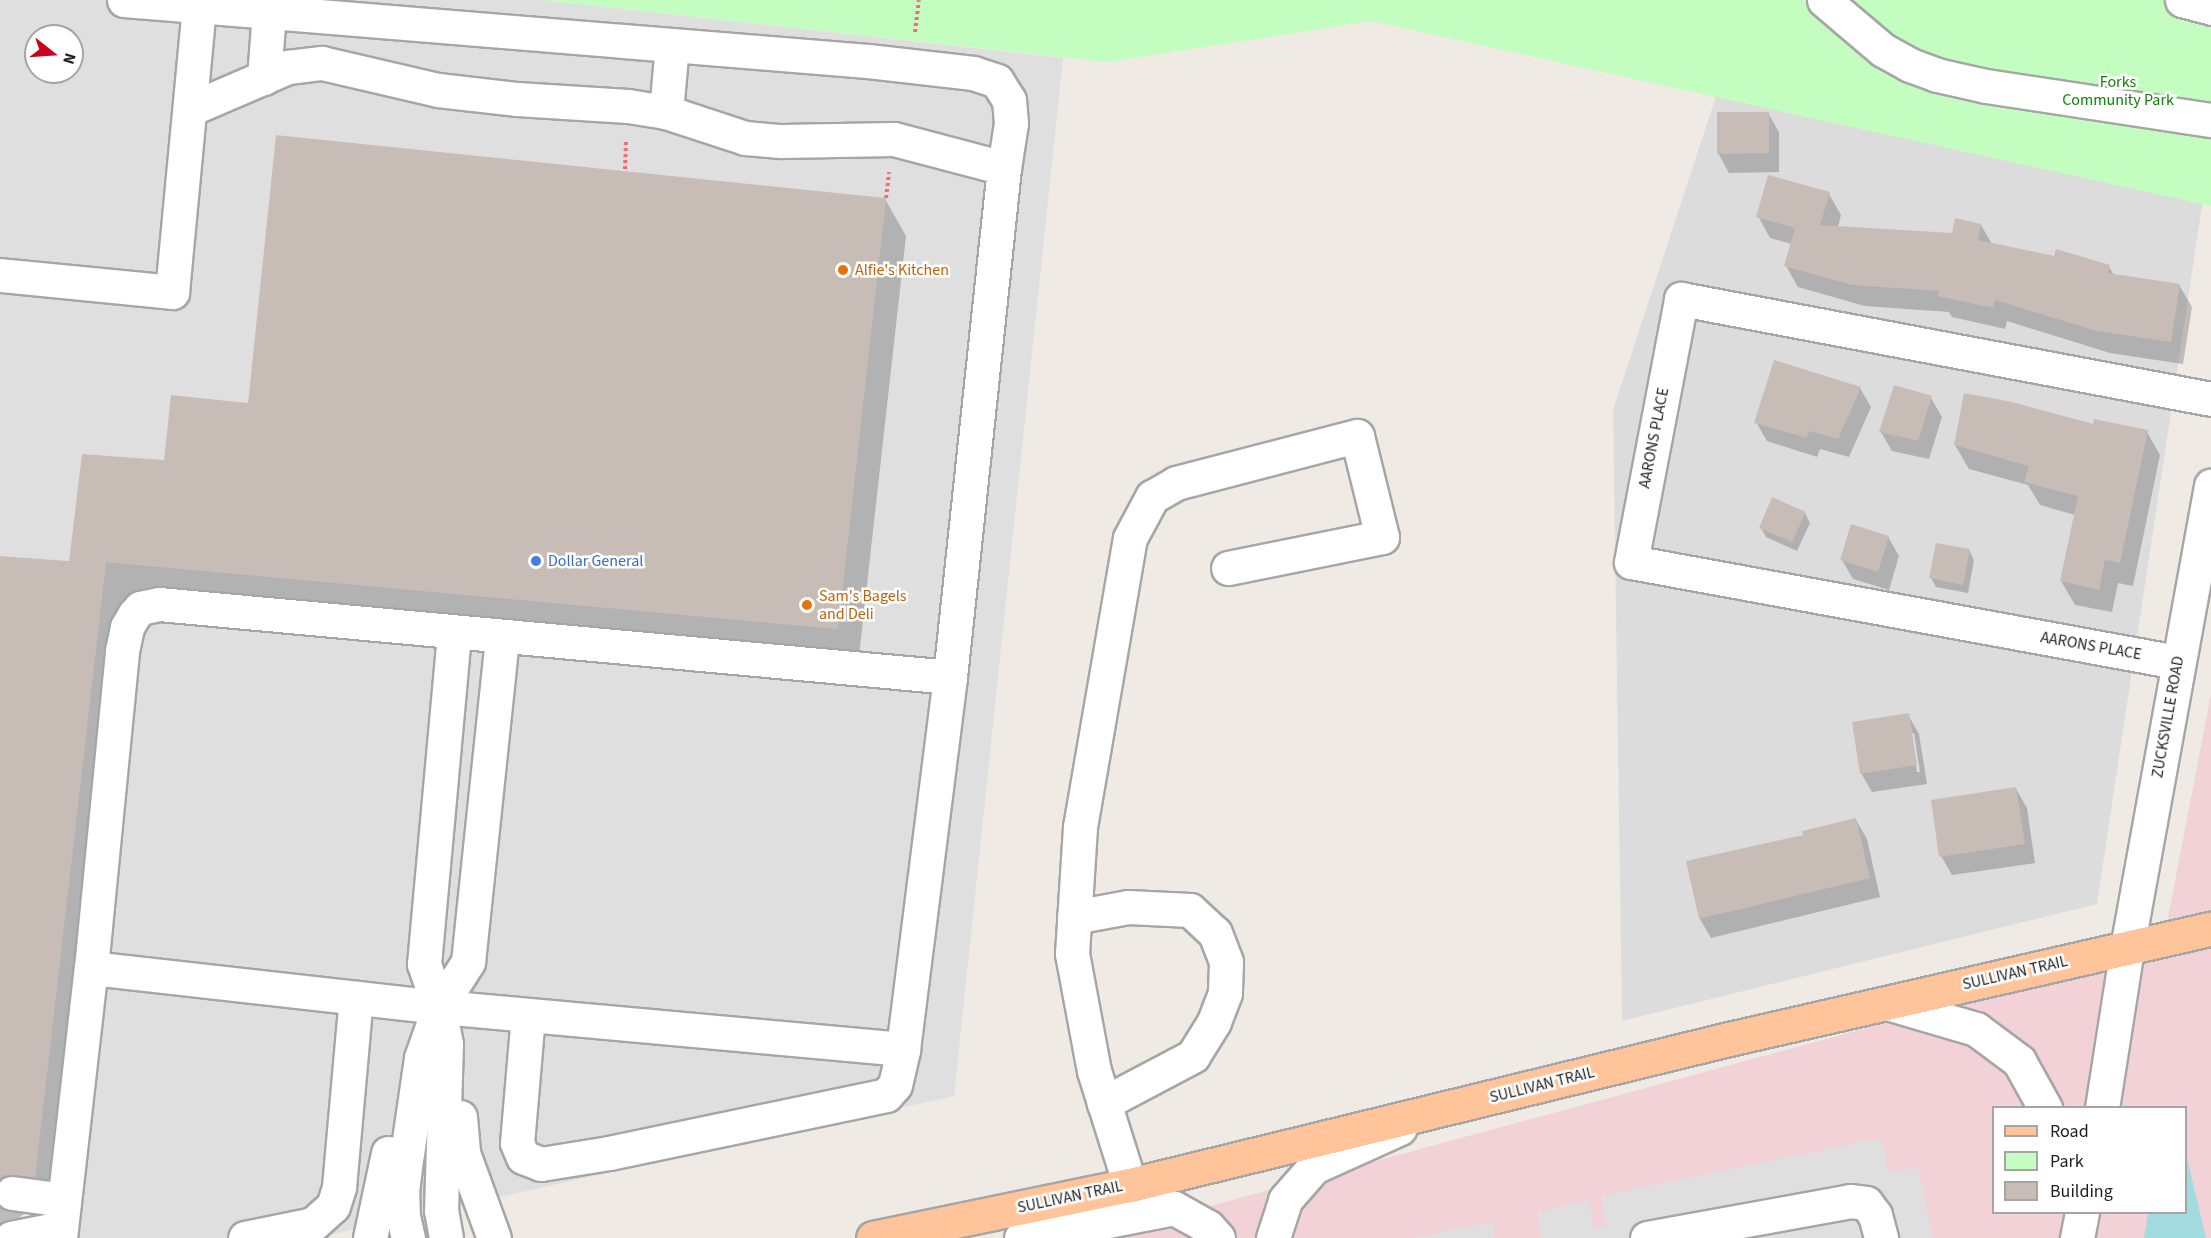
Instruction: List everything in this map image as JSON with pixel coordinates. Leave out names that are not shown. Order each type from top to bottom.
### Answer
[{"type":"main road","name":"SULLIVAN TRAIL","points":[[873,1238],[1130,1185],[1887,1003],[2211,929]]},
{"type":"street","points":[[124,0],[672,45],[973,73],[998,81],[1009,100],[1011,123],[1004,168],[950,677],[903,1049],[895,1085],[886,1095],[609,1154],[541,1164],[523,1157],[517,1143],[528,1015]]},
{"type":"street","points":[[1824,0],[1883,50],[1910,65],[1937,75],[1986,86],[2211,120]]},
{"type":"street","points":[[2182,0],[2211,9]]},
{"type":"street","points":[[0,275],[172,292],[198,6]]},
{"type":"street","points":[[264,78],[269,12]]},
{"type":"street","points":[[666,112],[672,45]]},
{"type":"street","points":[[190,109],[288,67],[322,63],[426,88],[517,99],[628,106],[666,112],[745,138],[781,141],[894,139],[1004,168]]},
{"type":"street","name":"AARONS PLACE","points":[[2177,662],[1631,562],[1681,298],[2211,399]]},
{"type":"street","points":[[1130,1185],[1094,1071],[1072,954],[1080,827],[1107,659],[1130,538],[1152,497],[1176,483],[1358,436],[1382,537],[1228,568]]},
{"type":"street","name":"ZUCKSVILLE ROAD","points":[[2102,1106],[2177,662],[2200,604],[2210,501]]},
{"type":"street","points":[[62,1222],[122,651],[127,627],[140,608],[159,604],[950,677]]},
{"type":"street","points":[[454,633],[424,964],[439,1007],[464,1059],[459,1111],[463,1153],[494,1238]]},
{"type":"street","points":[[370,1238],[404,1059],[468,962],[502,637]]},
{"type":"street","points":[[1074,917],[1128,907],[1190,910],[1215,933],[1226,962],[1225,993],[1214,1022],[1193,1056],[1104,1103]]},
{"type":"street","points":[[90,968],[439,1007],[903,1049]]},
{"type":"street","points":[[245,1238],[313,1224],[333,1206],[339,1187],[356,998]]},
{"type":"street","points":[[1887,1003],[1976,1029],[2019,1061],[2044,1106]]},
{"type":"street","points":[[408,1238],[403,1216],[402,1192],[407,1154],[421,1058],[439,1007]]},
{"type":"street","points":[[439,1007],[446,1044],[441,1211],[446,1238]]},
{"type":"street","points":[[1273,1238],[1285,1200],[1314,1167],[1438,1110]]},
{"type":"street","points":[[12,1193],[62,1222]]},
{"type":"street","points":[[1647,1238],[1850,1201],[1866,1203],[1875,1215],[1881,1238]]},
{"type":"street","points":[[1021,1238],[1174,1208],[1208,1227],[1218,1238]]},
{"type":"street","points":[[2069,1214],[2075,1238]]},
{"type":"street","points":[[2075,1238],[2081,1214]]},
{"type":"street","points":[[11,1238],[62,1222]]},
{"type":"path","points":[[915,35],[919,0]]},
{"type":"path","points":[[625,169],[626,134]]},
{"type":"path","points":[[886,198],[890,167]]},
{"type":"shaded area","points":[[0,0],[541,0],[1063,58],[954,1096],[315,1238],[28,1238],[106,562],[838,629],[886,198],[276,135],[248,403],[171,395],[164,460],[82,454],[69,561],[0,556]]},
{"type":"shaded area","points":[[1724,72],[2208,166],[2097,904],[1622,1021],[1613,410]]},
{"type":"shaded area","points":[[2211,694],[2211,1238],[1092,1238],[2162,948]]},
{"type":"shaded area","points":[[1881,1138],[1888,1173],[1918,1167],[1933,1238],[1542,1238],[1537,1212],[1589,1201],[1594,1229],[1607,1227],[1601,1196]]},
{"type":"shaded area","points":[[1492,1222],[1495,1238],[1411,1238]]},
{"type":"green space","name":"Forks Community Park","points":[[541,0],[2211,0],[2211,206],[1371,21],[1107,62]]},
{"type":"water","points":[[2187,1158],[2206,1238],[2144,1238],[2148,1214],[2187,1214]]},
{"type":"building","points":[[1717,112],[1769,112],[1769,153],[1717,154]]},
{"type":"building","points":[[276,135],[886,198],[838,629],[106,562],[35,1177],[0,1174],[0,556],[69,561],[82,454],[164,460],[171,395],[248,403]]},
{"type":"building","points":[[1768,175],[1830,192],[1820,225],[1952,233],[1955,218],[1981,224],[1978,240],[2054,256],[2056,249],[2110,265],[2108,273],[2180,284],[2171,342],[2097,331],[1995,300],[1993,308],[1938,296],[1939,291],[1852,285],[1784,266],[1795,228],[1756,217]]},
{"type":"building","points":[[1774,360],[1861,387],[1838,439],[1809,431],[1807,438],[1754,423]]},
{"type":"building","points":[[1894,385],[1932,396],[1918,441],[1879,432]]},
{"type":"building","points":[[1964,393],[2012,402],[2093,424],[2094,419],[2148,430],[2120,563],[2105,560],[2099,590],[2060,581],[2078,496],[2024,482],[2029,466],[1954,445]]},
{"type":"building","points":[[1772,497],[1806,512],[1792,542],[1759,528]]},
{"type":"building","points":[[1851,524],[1889,536],[1878,572],[1840,560]]},
{"type":"building","points":[[1936,543],[1970,549],[1963,585],[1929,578]]},
{"type":"building","points":[[1909,713],[1917,765],[1860,774],[1852,722]]},
{"type":"building","points":[[2016,787],[2025,844],[1939,857],[1931,800]]},
{"type":"building","points":[[1856,818],[1870,878],[1699,919],[1686,861],[1803,835],[1802,831]]},
{"type":"place","name":"Alfie's Kitchen","points":[[843,270]]},
{"type":"place","name":"Dollar General","points":[[536,561]]},
{"type":"place","name":"Sam's Bagels and Deli","points":[[807,605]]}]
